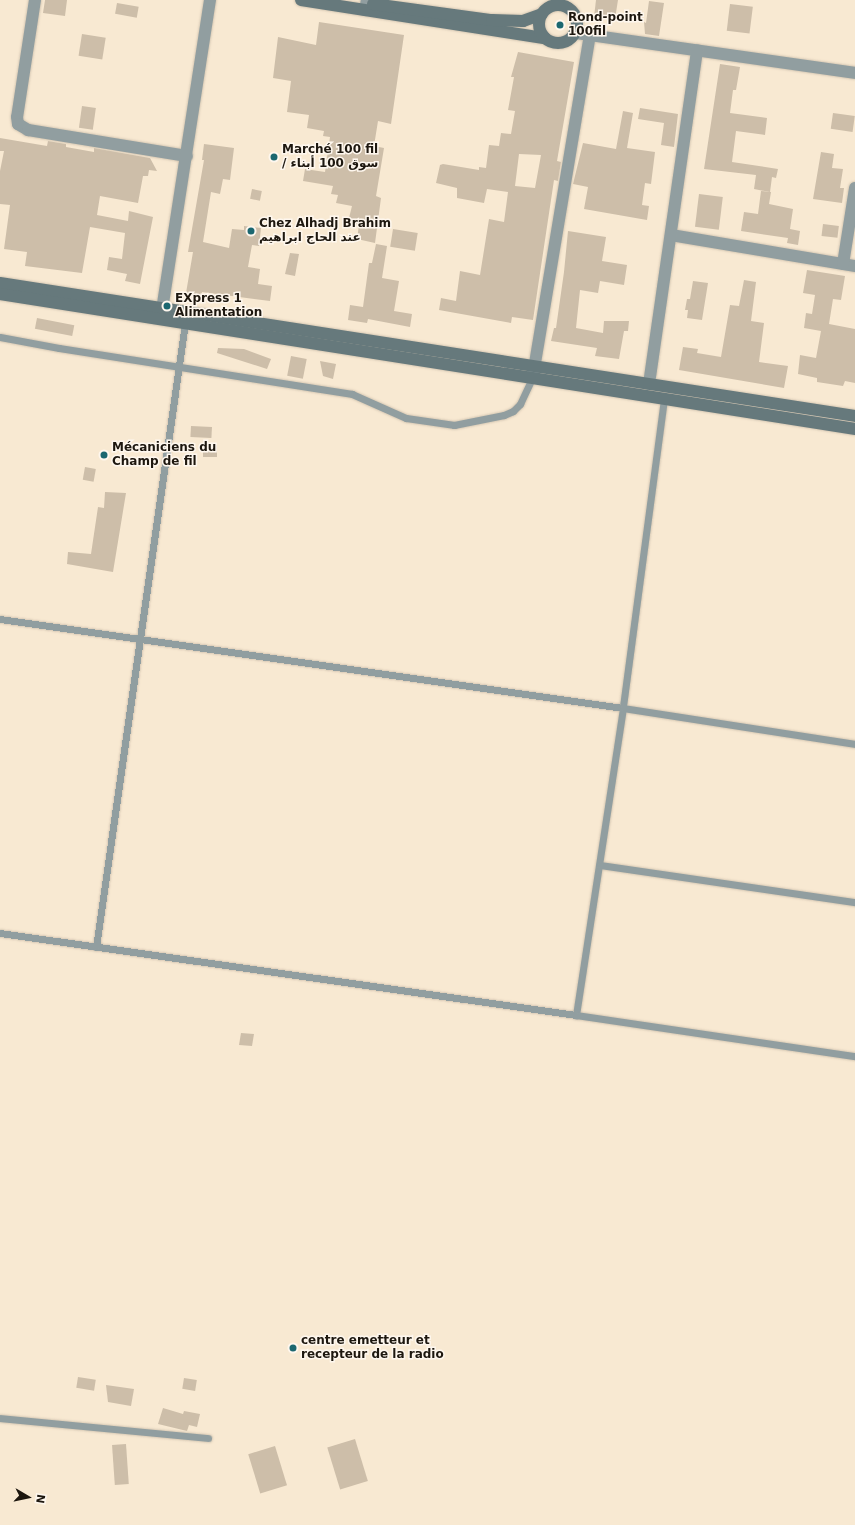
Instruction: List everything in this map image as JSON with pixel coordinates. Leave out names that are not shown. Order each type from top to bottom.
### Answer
[{"type":"street","points":[[35,0],[17,117],[18,124],[28,130],[187,156]]},
{"type":"street","points":[[162,310],[210,0]]},
{"type":"street","points":[[301,0],[366,4],[492,20],[523,21],[556,4],[567,7],[575,14]]},
{"type":"street","points":[[350,0],[545,38],[552,42],[561,43],[569,40],[575,33],[577,21],[571,0]]},
{"type":"street","points":[[545,38],[539,27],[546,8]]},
{"type":"street","points":[[575,33],[855,74]]},
{"type":"street","points":[[533,373],[590,35]]},
{"type":"street","points":[[649,384],[697,50]]},
{"type":"street","points":[[671,235],[849,265],[855,188]]},
{"type":"street","points":[[0,283],[533,373],[664,399],[855,429]]},
{"type":"street","points":[[0,294],[185,323],[533,373],[649,384],[855,416]]},
{"type":"lane","points":[[96,947],[142,639],[185,323]]},
{"type":"lane","points":[[0,336],[59,348],[179,365],[352,394],[406,418],[454,425],[504,416],[512,411],[520,404],[533,373]]},
{"type":"lane","points":[[576,1015],[623,708],[664,399]]},
{"type":"lane","points":[[0,618],[623,708],[855,744]]},
{"type":"lane","points":[[600,865],[855,902]]},
{"type":"lane","points":[[0,933],[855,1056]]},
{"type":"lane","points":[[0,1418],[208,1438]]},
{"type":"building","points":[[45,0],[67,0],[65,16],[43,13]]},
{"type":"building","points":[[596,0],[618,0],[615,19],[594,17]]},
{"type":"building","points":[[649,1],[664,3],[659,36],[645,34],[644,22],[646,23]]},
{"type":"building","points":[[117,3],[139,7],[137,18],[115,14]]},
{"type":"building","points":[[730,4],[753,7],[750,34],[727,31]]},
{"type":"building","points":[[319,22],[404,35],[391,124],[378,121],[374,146],[384,148],[376,196],[381,198],[375,243],[357,239],[359,225],[348,222],[352,206],[336,203],[338,195],[331,194],[333,186],[303,181],[305,169],[325,172],[330,137],[323,136],[324,131],[307,128],[309,115],[287,112],[291,81],[273,78],[278,37],[316,45]]},
{"type":"building","points":[[82,34],[106,38],[102,59],[79,56]]},
{"type":"building","points":[[518,52],[574,62],[557,161],[561,162],[558,181],[554,180],[533,320],[512,317],[511,323],[439,310],[441,298],[456,301],[460,271],[480,275],[489,219],[504,222],[508,192],[487,189],[484,203],[457,198],[457,188],[436,183],[440,165],[443,164],[479,170],[479,167],[486,168],[489,145],[499,146],[501,133],[511,134],[515,111],[508,110],[514,77],[511,77]],"holes":[[[519,154],[541,155],[535,188],[515,186]]]},
{"type":"building","points":[[720,64],[740,67],[736,90],[733,90],[730,113],[767,118],[765,135],[736,131],[732,162],[778,169],[776,178],[772,177],[770,192],[754,189],[756,175],[704,169]]},
{"type":"building","points":[[82,106],[96,108],[93,130],[79,128]]},
{"type":"building","points":[[640,108],[678,114],[674,147],[661,145],[664,123],[638,119]]},
{"type":"building","points":[[623,111],[633,113],[627,148],[655,152],[651,184],[645,183],[642,205],[649,206],[647,220],[584,209],[588,187],[573,184],[583,143],[616,149]]},
{"type":"building","points":[[833,113],[855,116],[853,132],[831,129]]},
{"type":"building","points":[[0,138],[47,146],[48,141],[66,144],[66,147],[94,152],[94,148],[150,158],[157,171],[149,170],[148,176],[143,176],[138,203],[100,196],[97,215],[128,221],[129,211],[153,217],[140,284],[125,281],[127,274],[107,270],[109,257],[122,259],[125,233],[90,227],[82,273],[25,266],[27,252],[4,249],[10,205],[0,204],[0,171],[4,151],[0,151]]},
{"type":"building","points":[[204,144],[234,148],[230,180],[223,179],[220,194],[211,192],[203,242],[229,248],[232,229],[244,230],[244,226],[261,228],[259,246],[252,245],[248,267],[260,269],[258,284],[272,286],[270,301],[202,292],[201,296],[186,293],[193,252],[188,252],[204,160],[202,160]]},
{"type":"building","points":[[821,152],[834,154],[832,168],[843,169],[840,188],[844,188],[842,203],[813,199]]},
{"type":"building","points":[[252,189],[262,191],[260,201],[250,199]]},
{"type":"building","points":[[761,191],[771,192],[769,204],[793,209],[790,229],[800,231],[798,245],[787,243],[788,238],[741,231],[744,212],[758,214]]},
{"type":"building","points":[[699,194],[723,197],[719,230],[695,227]]},
{"type":"building","points":[[823,224],[839,226],[837,238],[822,236]]},
{"type":"building","points":[[393,229],[418,233],[415,251],[390,247]]},
{"type":"building","points":[[568,231],[606,237],[602,261],[627,265],[624,285],[600,281],[598,293],[580,290],[576,328],[603,333],[604,321],[629,321],[628,331],[624,331],[619,359],[595,356],[597,348],[551,341],[554,328],[556,328]]},
{"type":"building","points":[[376,244],[387,246],[382,278],[399,281],[394,311],[412,314],[410,327],[368,319],[367,323],[348,320],[350,305],[363,307],[369,263],[372,263]]},
{"type":"building","points":[[290,253],[299,254],[295,276],[285,274]]},
{"type":"building","points":[[807,270],[845,276],[841,300],[833,299],[829,324],[855,329],[855,383],[845,381],[843,386],[817,382],[817,378],[798,374],[800,355],[816,358],[821,331],[804,328],[806,313],[812,314],[815,295],[803,293]]},
{"type":"building","points":[[744,280],[756,282],[751,321],[764,323],[759,362],[788,366],[784,388],[679,370],[683,347],[698,349],[697,353],[721,357],[730,305],[739,306]]},
{"type":"building","points":[[693,281],[708,283],[702,320],[687,318],[688,310],[685,310],[687,299],[690,299]]},
{"type":"building","points":[[37,318],[74,325],[72,336],[35,329]]},
{"type":"building","points":[[218,348],[244,349],[271,359],[267,369],[217,353]]},
{"type":"building","points":[[291,356],[307,359],[303,379],[287,376]]},
{"type":"building","points":[[320,361],[336,364],[333,379],[323,376]]},
{"type":"building","points":[[191,426],[212,427],[211,438],[190,437]]},
{"type":"building","points":[[203,445],[217,445],[217,457],[203,457]]},
{"type":"building","points":[[85,467],[96,469],[94,482],[83,480]]},
{"type":"building","points":[[105,492],[126,493],[113,572],[67,564],[68,552],[91,554],[98,507],[104,508]]},
{"type":"building","points":[[241,1033],[254,1034],[252,1046],[239,1045]]},
{"type":"building","points":[[78,1377],[96,1380],[94,1391],[76,1388]]},
{"type":"building","points":[[184,1378],[197,1380],[195,1391],[182,1389]]},
{"type":"building","points":[[106,1385],[134,1389],[131,1406],[108,1402]]},
{"type":"building","points":[[163,1408],[183,1414],[184,1411],[200,1414],[197,1427],[189,1425],[187,1431],[158,1424]]},
{"type":"building","points":[[355,1439],[368,1481],[340,1490],[327,1447]]},
{"type":"building","points":[[126,1444],[129,1484],[115,1485],[112,1445]]},
{"type":"building","points":[[275,1446],[287,1485],[260,1493],[248,1454]]},
{"type":"place","name":"Rond-point 100fil","points":[[560,25]]},
{"type":"place","name":"Marché 100 fil / سوق 100 أبناء","points":[[274,157]]},
{"type":"place","name":"Chez Alhadj Brahim عند الحاج ابراهيم","points":[[251,231]]},
{"type":"place","name":"EXpress 1 Alimentation","points":[[167,306]]},
{"type":"place","name":"Mécaniciens du Champ de fil","points":[[104,455]]},
{"type":"place","name":"centre emetteur et recepteur de la radio","points":[[293,1348]]}]
